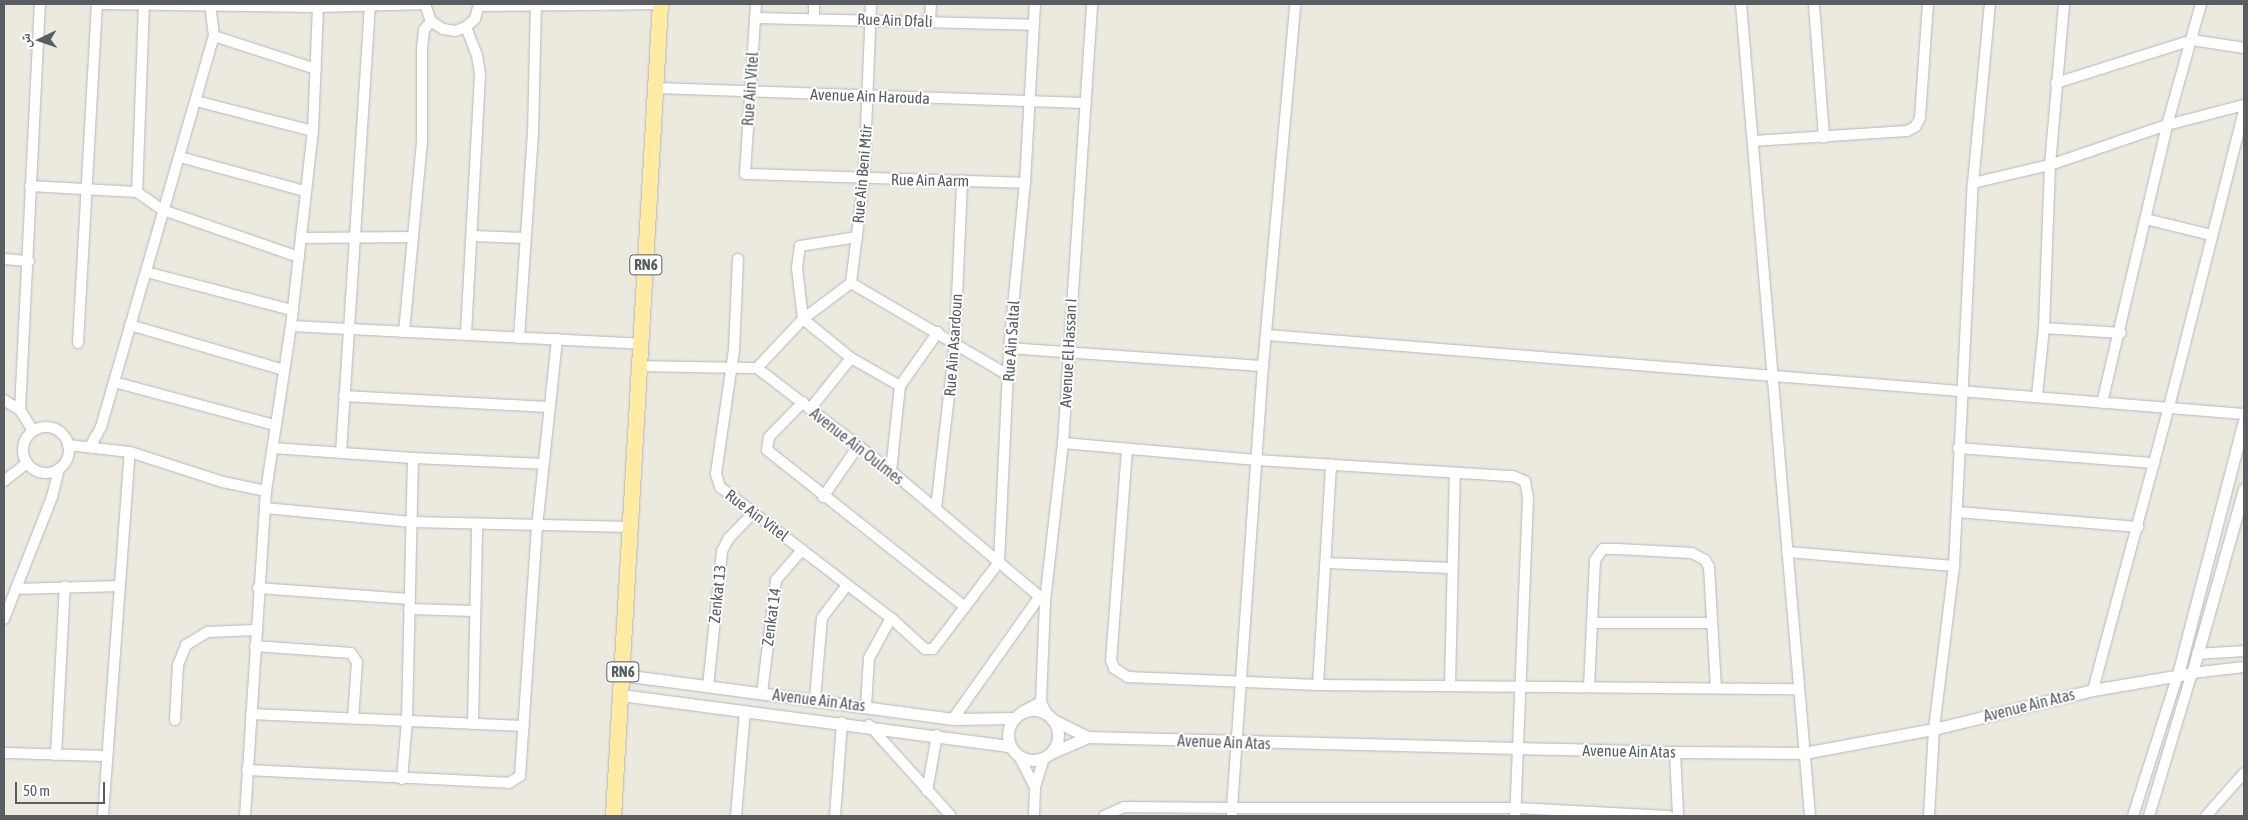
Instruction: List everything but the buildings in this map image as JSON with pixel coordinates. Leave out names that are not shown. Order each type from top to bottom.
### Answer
[{"type":"main road","name":"RN6","points":[[613,816],[632,527],[654,88],[660,4]]},
{"type":"street","points":[[20,410],[29,261],[30,186],[40,4]]},
{"type":"street","points":[[78,343],[97,4]]},
{"type":"street","points":[[101,4],[425,4],[430,20],[443,29],[454,31],[466,27],[475,19],[479,5],[660,4]]},
{"type":"street","points":[[137,192],[144,4]]},
{"type":"street","name":"Rue Ain Vitel","points":[[744,174],[756,4]]},
{"type":"street","points":[[814,4],[814,17]]},
{"type":"street","name":"Rue Ain Beni Mtir","points":[[851,283],[864,179],[871,4]]},
{"type":"street","points":[[930,21],[931,4]]},
{"type":"street","name":"Rue Ain Saltal","points":[[999,562],[1009,348],[1024,183],[1035,4]]},
{"type":"street","name":"Avenue El Hassan I","points":[[1041,702],[1043,598],[1064,443],[1068,352],[1092,4]]},
{"type":"street","points":[[1232,812],[1243,682],[1263,366],[1294,4]]},
{"type":"street","points":[[1741,4],[1771,377],[1810,816]]},
{"type":"street","points":[[1814,4],[1824,138]]},
{"type":"street","points":[[1753,141],[1907,132],[1919,122],[1928,4]]},
{"type":"street","points":[[1929,816],[1934,729],[1954,566],[1958,448],[1974,183],[1990,4]]},
{"type":"street","points":[[2037,396],[2044,328],[2050,165],[2064,4]]},
{"type":"street","points":[[2102,403],[2120,333],[2167,125],[2201,4]]},
{"type":"street","points":[[91,445],[98,437],[214,36],[211,5]]},
{"type":"street","points":[[245,816],[258,588],[266,491],[291,326],[301,238],[304,191],[313,131],[318,5]]},
{"type":"street","points":[[341,453],[370,5]]},
{"type":"street","points":[[519,338],[524,238],[533,134],[536,6]]},
{"type":"street","name":"Rue Ain Dfali","points":[[756,18],[814,17],[1034,25]]},
{"type":"street","points":[[404,332],[411,237],[422,142],[422,38],[430,20]]},
{"type":"street","points":[[466,27],[477,56],[480,75],[473,236],[466,334]]},
{"type":"street","points":[[214,36],[316,69]]},
{"type":"street","points":[[2056,83],[2192,40],[2244,48]]},
{"type":"street","name":"Avenue Ain Harouda","points":[[654,88],[1086,103]]},
{"type":"street","points":[[196,101],[313,131]]},
{"type":"street","points":[[1974,183],[2050,165],[2167,125],[2244,105]]},
{"type":"street","points":[[2093,690],[2138,527],[2244,111]]},
{"type":"street","points":[[180,156],[304,191]]},
{"type":"street","name":"Rue Ain Aarm","points":[[744,174],[1024,183]]},
{"type":"street","name":"Rue Ain Asardoun","points":[[936,509],[955,343],[962,180]]},
{"type":"street","points":[[30,186],[137,192],[163,210],[299,257]]},
{"type":"street","points":[[2146,219],[2212,235]]},
{"type":"street","points":[[473,236],[524,238]]},
{"type":"street","points":[[856,236],[800,246],[797,268],[803,319],[851,358],[900,386]]},
{"type":"street","points":[[301,238],[411,237]]},
{"type":"street","points":[[4,259],[29,261]]},
{"type":"street","name":"Rue Ain Vitel","points":[[738,259],[736,326],[718,482],[802,550],[891,618],[925,650],[933,649],[965,608]]},
{"type":"street","points":[[146,272],[292,310]]},
{"type":"street","points":[[640,366],[757,368],[803,319],[851,283],[938,332],[1008,375]]},
{"type":"street","points":[[130,325],[284,370]]},
{"type":"street","points":[[291,326],[641,344]]},
{"type":"street","points":[[2044,328],[2120,333]]},
{"type":"street","points":[[890,471],[900,386],[911,375],[938,332]]},
{"type":"street","points":[[1267,335],[2244,414]]},
{"type":"street","points":[[247,770],[402,779],[514,782],[520,776],[542,464],[557,339]]},
{"type":"street","points":[[1009,348],[1263,366]]},
{"type":"street","points":[[851,358],[806,406],[769,437],[766,447],[770,454],[965,608],[999,562]]},
{"type":"street","name":"Avenue Ain Oulmes","points":[[757,368],[859,446],[1043,598]]},
{"type":"street","points":[[114,382],[275,425]]},
{"type":"street","points":[[344,396],[548,407]]},
{"type":"street","points":[[4,400],[20,410],[33,431]]},
{"type":"street","points":[[2133,816],[2178,674],[2244,421]]},
{"type":"street","points":[[4,616],[52,497],[59,469],[67,458],[68,444],[54,428],[33,431],[24,442],[27,463]]},
{"type":"street","points":[[1064,443],[1256,460],[1513,476],[1525,481],[1527,486],[1522,687],[1516,812]]},
{"type":"street","points":[[68,444],[91,445],[130,452],[223,482],[266,491]]},
{"type":"street","points":[[823,497],[859,446]]},
{"type":"street","points":[[273,448],[413,458],[542,464]]},
{"type":"street","points":[[1958,448],[2154,463]]},
{"type":"street","points":[[1128,449],[1111,660],[1114,668],[1134,678],[1318,685],[1799,689]]},
{"type":"street","points":[[103,816],[130,452]]},
{"type":"street","points":[[402,779],[406,721],[413,458]]},
{"type":"street","points":[[27,463],[45,473],[59,469]]},
{"type":"street","points":[[4,481],[27,463]]},
{"type":"street","points":[[1318,685],[1330,464]]},
{"type":"street","points":[[1450,686],[1455,473]]},
{"type":"street","points":[[2149,816],[2244,489]]},
{"type":"street","points":[[265,508],[411,522],[537,527],[632,527]]},
{"type":"street","name":"Zenkat 13","points":[[708,687],[722,551],[729,538],[754,512]]},
{"type":"street","points":[[1957,512],[2138,527]]},
{"type":"street","points":[[473,724],[477,524]]},
{"type":"street","points":[[1589,687],[1598,552],[1618,549],[1692,553],[1705,560],[1709,568],[1716,688]]},
{"type":"street","name":"Zenkat 14","points":[[762,693],[776,580],[802,550]]},
{"type":"street","points":[[1787,552],[1954,566]]},
{"type":"street","points":[[1326,563],[1452,568]]},
{"type":"street","points":[[815,699],[822,618],[847,585]]},
{"type":"street","points":[[16,589],[65,586],[120,586]]},
{"type":"street","points":[[56,755],[65,586]]},
{"type":"street","points":[[258,588],[474,611]]},
{"type":"street","points":[[953,720],[1043,598]]},
{"type":"street","points":[[866,706],[869,658],[891,618]]},
{"type":"street","points":[[1592,623],[1712,623]]},
{"type":"street","points":[[175,720],[178,665],[186,646],[208,632],[256,630]]},
{"type":"street","points":[[255,646],[351,653],[357,662],[353,719]]},
{"type":"street","points":[[2161,676],[2180,661],[2197,654],[2244,650]]},
{"type":"street","points":[[2192,673],[2244,667]]},
{"type":"street","name":"Avenue Ain Atas","points":[[1088,737],[1237,743],[1804,753],[1934,729],[2093,690],[2161,676],[2192,673]]},
{"type":"street","name":"Avenue Ain Atas","points":[[623,675],[815,699],[953,720],[1018,715]]},
{"type":"street","name":"Avenue Ain Atas","points":[[621,695],[869,725],[1007,746],[1008,742]]},
{"type":"street","points":[[1034,816],[1035,787],[1048,756],[1058,741],[1050,717],[1041,702],[1018,715],[1008,734],[1008,742],[1019,756],[1035,787]]},
{"type":"street","points":[[1018,715],[1030,710],[1050,717],[1088,737]]},
{"type":"street","points":[[736,816],[745,711]]},
{"type":"street","points":[[251,714],[524,726]]},
{"type":"street","points":[[835,816],[842,722]]},
{"type":"street","points":[[869,725],[951,816]]},
{"type":"street","points":[[927,791],[937,735]]},
{"type":"street","points":[[1019,756],[1031,761],[1048,756],[1088,737]]},
{"type":"street","points":[[1675,752],[1678,816]]},
{"type":"street","points":[[4,753],[107,756]]},
{"type":"street","points":[[2206,816],[2244,773]]},
{"type":"street","points":[[1104,816],[1124,807],[1232,812],[1516,812],[1669,816]]}]
